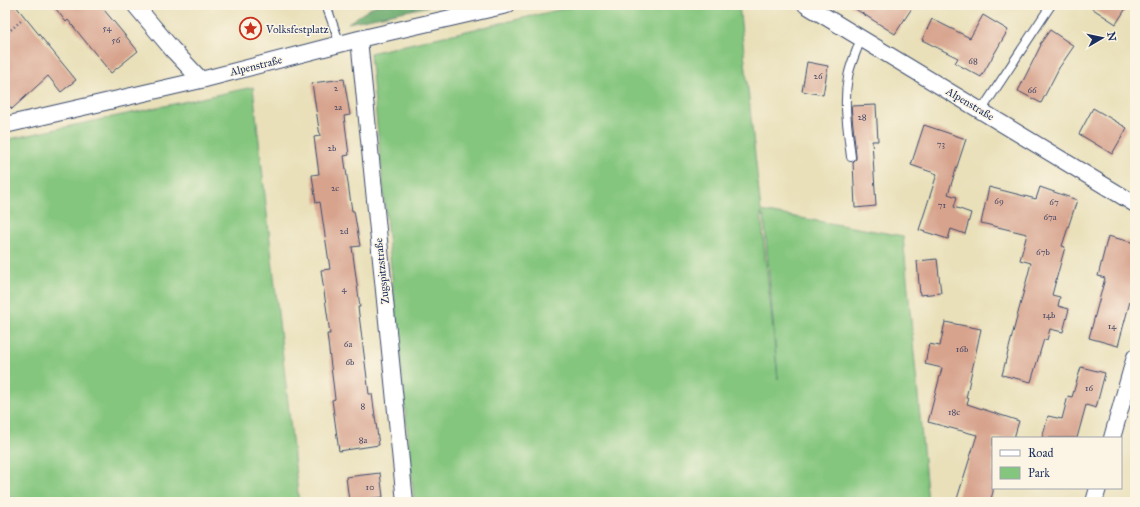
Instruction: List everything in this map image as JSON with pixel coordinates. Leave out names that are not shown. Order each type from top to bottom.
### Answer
[{"type":"street","points":[[135,5],[172,49],[201,80]]},
{"type":"street","name":"Alpenstraße","points":[[5,125],[201,80],[359,39],[507,5]]},
{"type":"street","name":"Alpenstraße","points":[[806,5],[1135,204]]},
{"type":"street","name":"Zugspitzstraße","points":[[359,39],[405,502]]},
{"type":"street","points":[[1112,437],[1135,357]]},
{"type":"street","points":[[1094,502],[1098,489]]},
{"type":"lane","points":[[326,5],[340,44]]},
{"type":"lane","points":[[981,111],[1051,5]]},
{"type":"lane","points":[[850,157],[846,98],[847,85],[848,75],[861,38]]},
{"type":"path","points":[[5,35],[22,20]]},
{"type":"green space","points":[[376,5],[435,5],[348,23]]},
{"type":"green space","points":[[580,5],[739,5],[761,211],[903,236],[928,502],[414,502],[370,53]],"holes":[[[761,213],[764,217],[778,379]]]},
{"type":"green space","points":[[253,87],[299,502],[28,502],[5,496],[5,140]]},
{"type":"building","points":[[5,5],[15,5],[76,80],[61,92],[48,76],[12,109],[5,101]]},
{"type":"building","points":[[53,5],[100,5],[138,51],[111,73],[68,20],[66,22]]},
{"type":"building","points":[[849,5],[914,5],[895,34]]},
{"type":"building","points":[[1087,5],[1128,5],[1116,24]]},
{"type":"building","points":[[983,15],[1008,30],[981,77],[955,63],[958,58],[922,40],[932,19],[970,38]]},
{"type":"building","points":[[1050,30],[1074,46],[1059,68],[1041,103],[1018,91],[1041,45],[1040,44]]},
{"type":"building","points":[[807,62],[828,66],[823,95],[802,91]]},
{"type":"building","points":[[344,79],[350,115],[344,116],[349,155],[344,156],[352,211],[354,211],[360,246],[352,247],[369,394],[372,394],[379,445],[339,451],[332,400],[335,399],[327,334],[330,334],[321,270],[330,269],[320,202],[316,203],[312,175],[319,174],[314,137],[320,136],[312,83]]},
{"type":"building","points":[[876,105],[878,141],[872,141],[876,206],[855,208],[853,162],[856,159],[856,156],[851,106]]},
{"type":"building","points":[[1093,108],[1127,128],[1112,154],[1079,134]]},
{"type":"building","points":[[924,125],[966,139],[948,194],[957,197],[954,207],[971,213],[965,234],[951,229],[948,239],[919,230],[937,174],[911,165]]},
{"type":"building","points":[[989,187],[1036,199],[1040,187],[1077,200],[1062,246],[1065,247],[1052,295],[1060,297],[1058,306],[1069,309],[1063,332],[1050,329],[1047,340],[1044,339],[1031,382],[1002,375],[1031,263],[1020,260],[1027,234],[981,223]]},
{"type":"building","points":[[1108,236],[1135,243],[1135,283],[1118,346],[1089,338],[1105,278],[1098,276]]},
{"type":"building","points":[[937,259],[941,293],[920,295],[917,261]]},
{"type":"building","points":[[945,322],[981,329],[966,398],[969,399],[967,404],[1019,421],[1014,437],[992,437],[993,492],[990,502],[956,502],[977,435],[928,422],[942,368],[925,364],[929,344],[940,346]]},
{"type":"building","points":[[1081,367],[1105,373],[1096,408],[1086,405],[1077,437],[1042,437],[1048,416],[1062,419],[1068,396],[1072,397]]},
{"type":"building","points":[[380,473],[383,497],[349,501],[346,477]]},
{"type":"place","name":"Volksfestplatz","points":[[250,29]]}]
